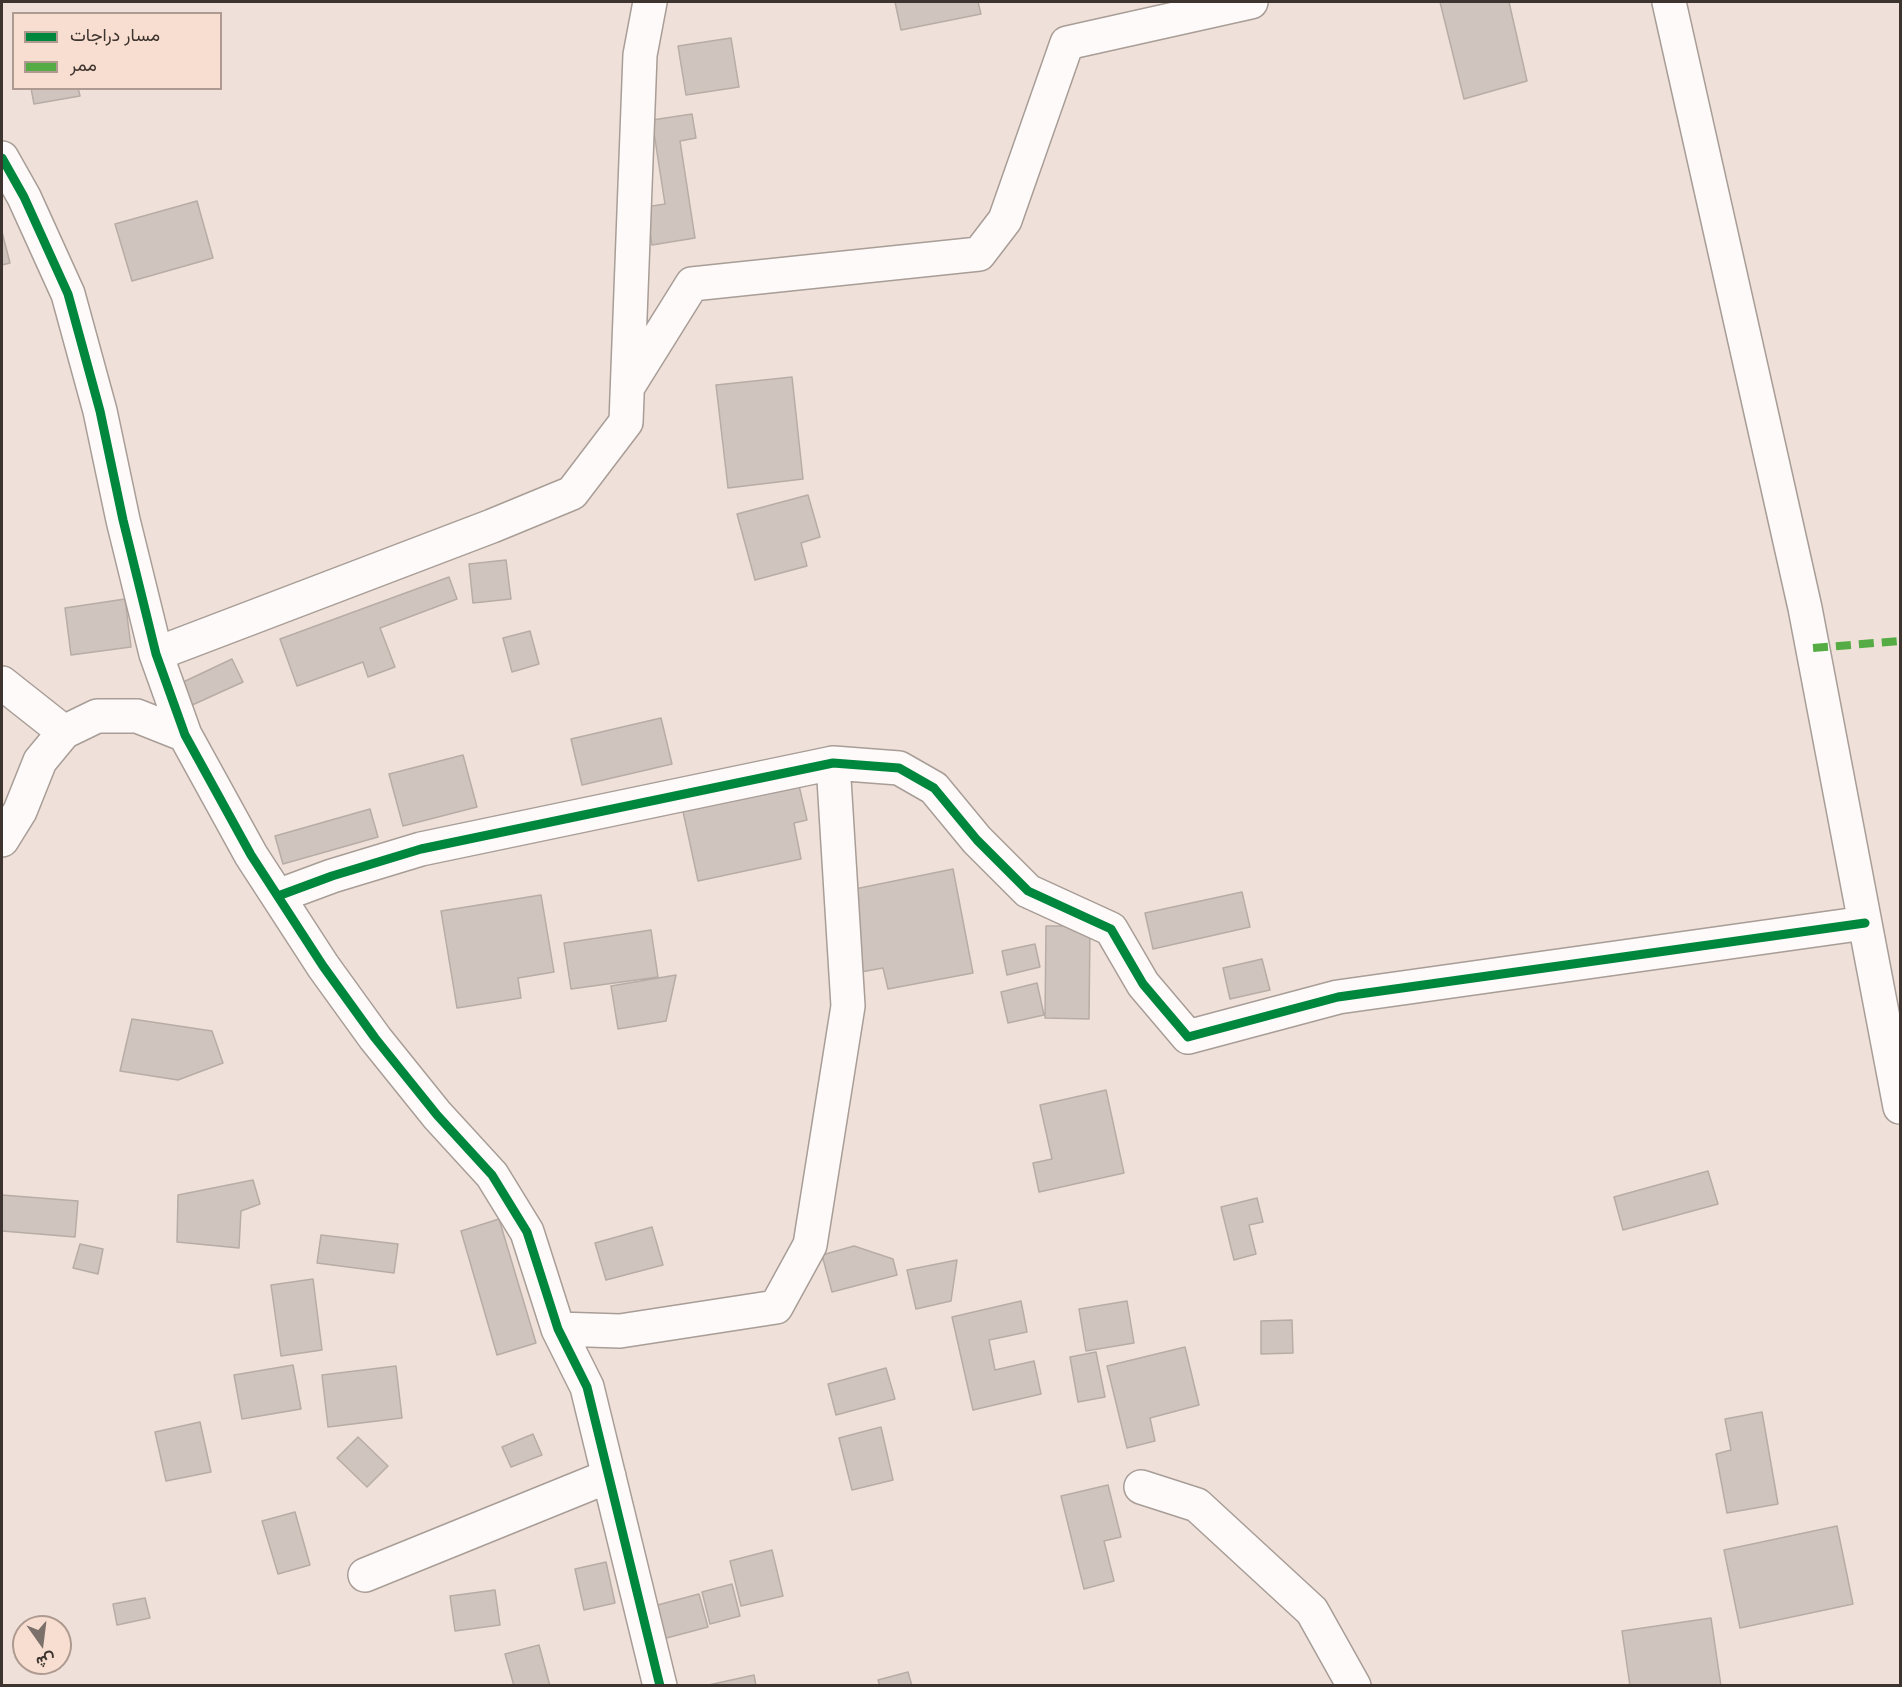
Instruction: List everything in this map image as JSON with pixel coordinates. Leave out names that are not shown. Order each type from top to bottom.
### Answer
[{"type":"street","points":[[156,654],[492,526],[572,493],[626,422],[640,55],[650,2]]},
{"type":"street","points":[[628,387],[692,284],[979,254],[1005,220],[1067,43],[1251,2]]},
{"type":"street","points":[[1669,2],[1805,609],[1900,1107]]},
{"type":"street","points":[[2,158],[24,197],[68,294],[100,411],[123,520],[156,654],[185,735],[251,855],[323,966],[375,1038],[437,1114],[492,1175],[527,1232],[558,1329],[587,1387],[660,1686]]},
{"type":"street","points":[[2,683],[64,732]]},
{"type":"street","points":[[2,840],[20,811],[40,761],[64,732],[97,716],[137,716],[185,735]]},
{"type":"street","points":[[278,896],[332,876],[421,849],[833,763],[899,768],[934,788],[978,840],[1028,891],[1111,929],[1143,984],[1188,1037],[1338,997],[1865,923]]},
{"type":"street","points":[[558,1329],[620,1331],[776,1307],[810,1245],[848,1006],[833,763]]},
{"type":"street","points":[[365,1575],[609,1476]]},
{"type":"street","points":[[1141,1487],[1197,1505],[1312,1611],[1354,1686]]},
{"type":"building","points":[[895,2],[978,2],[981,14],[901,30]]},
{"type":"building","points":[[1440,2],[1509,2],[1527,81],[1464,99]]},
{"type":"building","points":[[731,38],[739,87],[686,95],[678,46]]},
{"type":"building","points":[[31,90],[78,90],[80,96],[34,104]]},
{"type":"building","points":[[692,114],[696,138],[680,141],[695,238],[652,245],[646,207],[665,204],[652,120]]},
{"type":"building","points":[[197,201],[213,258],[132,281],[115,224]]},
{"type":"building","points":[[2,232],[10,263],[2,265]]},
{"type":"building","points":[[792,377],[803,479],[728,488],[716,385]]},
{"type":"building","points":[[808,495],[820,537],[801,543],[807,566],[755,580],[737,514]]},
{"type":"building","points":[[506,560],[511,599],[473,603],[469,564]]},
{"type":"building","points":[[449,577],[457,599],[380,628],[395,667],[368,677],[363,662],[297,686],[280,639]]},
{"type":"building","points":[[125,599],[131,647],[71,655],[65,608]]},
{"type":"building","points":[[530,631],[539,664],[512,672],[503,638]]},
{"type":"building","points":[[232,659],[243,682],[190,706],[179,684]]},
{"type":"building","points":[[661,718],[672,764],[582,785],[571,739]]},
{"type":"building","points":[[463,755],[477,807],[403,826],[389,774]]},
{"type":"building","points":[[797,777],[807,820],[794,823],[801,859],[698,881],[681,802]]},
{"type":"building","points":[[370,809],[378,837],[283,864],[275,836]]},
{"type":"building","points":[[953,869],[973,973],[888,989],[883,968],[861,972],[845,891]]},
{"type":"building","points":[[1242,892],[1250,927],[1153,949],[1145,913]]},
{"type":"building","points":[[541,895],[554,972],[518,978],[521,998],[457,1008],[441,911]]},
{"type":"building","points":[[1046,926],[1090,926],[1089,1019],[1045,1018]]},
{"type":"building","points":[[651,930],[658,977],[571,989],[564,943]]},
{"type":"building","points":[[1035,944],[1040,967],[1007,975],[1002,951]]},
{"type":"building","points":[[1262,959],[1270,990],[1230,999],[1223,968]]},
{"type":"building","points":[[676,975],[666,1021],[618,1029],[611,986]]},
{"type":"building","points":[[1037,983],[1044,1015],[1008,1023],[1001,992]]},
{"type":"building","points":[[132,1019],[212,1031],[223,1063],[178,1080],[120,1071]]},
{"type":"building","points":[[1106,1090],[1124,1173],[1039,1192],[1033,1163],[1052,1159],[1040,1105]]},
{"type":"building","points":[[1708,1171],[1718,1204],[1623,1230],[1614,1197]]},
{"type":"building","points":[[253,1180],[260,1204],[241,1211],[239,1248],[177,1242],[178,1195]]},
{"type":"building","points":[[2,1195],[78,1201],[75,1237],[2,1231]]},
{"type":"building","points":[[1257,1198],[1263,1222],[1249,1225],[1256,1254],[1234,1260],[1221,1207]]},
{"type":"building","points":[[499,1219],[536,1343],[497,1355],[461,1231]]},
{"type":"building","points":[[652,1227],[663,1265],[606,1280],[595,1243]]},
{"type":"building","points":[[321,1235],[398,1244],[394,1273],[317,1263]]},
{"type":"building","points":[[80,1244],[103,1249],[98,1274],[73,1268]]},
{"type":"building","points":[[854,1246],[893,1259],[897,1275],[832,1292],[822,1255]]},
{"type":"building","points":[[957,1260],[951,1301],[916,1309],[907,1270]]},
{"type":"building","points":[[313,1279],[322,1350],[281,1356],[271,1285]]},
{"type":"building","points":[[1021,1301],[1027,1332],[989,1340],[995,1370],[1034,1361],[1041,1394],[973,1410],[952,1317]]},
{"type":"building","points":[[1127,1301],[1134,1343],[1086,1351],[1079,1309]]},
{"type":"building","points":[[1292,1320],[1293,1353],[1261,1354],[1261,1321]]},
{"type":"building","points":[[1185,1347],[1199,1405],[1150,1418],[1155,1441],[1127,1448],[1107,1366]]},
{"type":"building","points":[[1096,1352],[1105,1397],[1078,1402],[1070,1357]]},
{"type":"building","points":[[293,1365],[301,1409],[242,1419],[234,1375]]},
{"type":"building","points":[[396,1366],[402,1418],[328,1427],[322,1375]]},
{"type":"building","points":[[886,1368],[895,1399],[836,1415],[828,1384]]},
{"type":"building","points":[[1762,1412],[1778,1504],[1727,1513],[1716,1454],[1731,1450],[1725,1419]]},
{"type":"building","points":[[200,1422],[211,1472],[166,1481],[155,1432]]},
{"type":"building","points":[[881,1427],[893,1480],[852,1490],[839,1438]]},
{"type":"building","points":[[533,1434],[542,1455],[511,1467],[502,1447]]},
{"type":"building","points":[[358,1437],[388,1466],[367,1487],[337,1458]]},
{"type":"building","points":[[1108,1485],[1121,1537],[1104,1541],[1114,1581],[1084,1589],[1061,1496]]},
{"type":"building","points":[[295,1512],[310,1565],[278,1574],[262,1521]]},
{"type":"building","points":[[1837,1526],[1853,1604],[1740,1628],[1724,1550]]},
{"type":"building","points":[[772,1550],[783,1596],[741,1606],[730,1561]]},
{"type":"building","points":[[606,1562],[615,1603],[584,1610],[575,1569]]},
{"type":"building","points":[[732,1584],[740,1616],[710,1624],[702,1592]]},
{"type":"building","points":[[495,1590],[500,1625],[455,1631],[450,1596]]},
{"type":"building","points":[[699,1594],[708,1627],[659,1640],[650,1607]]},
{"type":"building","points":[[145,1598],[150,1618],[117,1625],[113,1604]]},
{"type":"building","points":[[1711,1618],[1721,1686],[1630,1686],[1622,1631]]},
{"type":"building","points":[[539,1645],[550,1686],[514,1686],[505,1654]]},
{"type":"building","points":[[908,1672],[912,1686],[880,1686],[878,1680]]},
{"type":"building","points":[[754,1675],[756,1686],[704,1686]]},
{"type":"marked path","points":[[1813,648],[1900,641]]},
{"type":"cycle path","points":[[2,158],[24,197],[68,294],[100,411],[123,520],[156,654],[185,735],[251,855],[323,966],[375,1038],[437,1115],[492,1175],[527,1232],[558,1329],[587,1387],[660,1686]]},
{"type":"cycle path","points":[[278,896],[332,876],[421,849],[833,763],[899,768],[934,788],[977,840],[1028,891],[1111,929],[1143,984],[1188,1037],[1338,997],[1865,923]]}]
